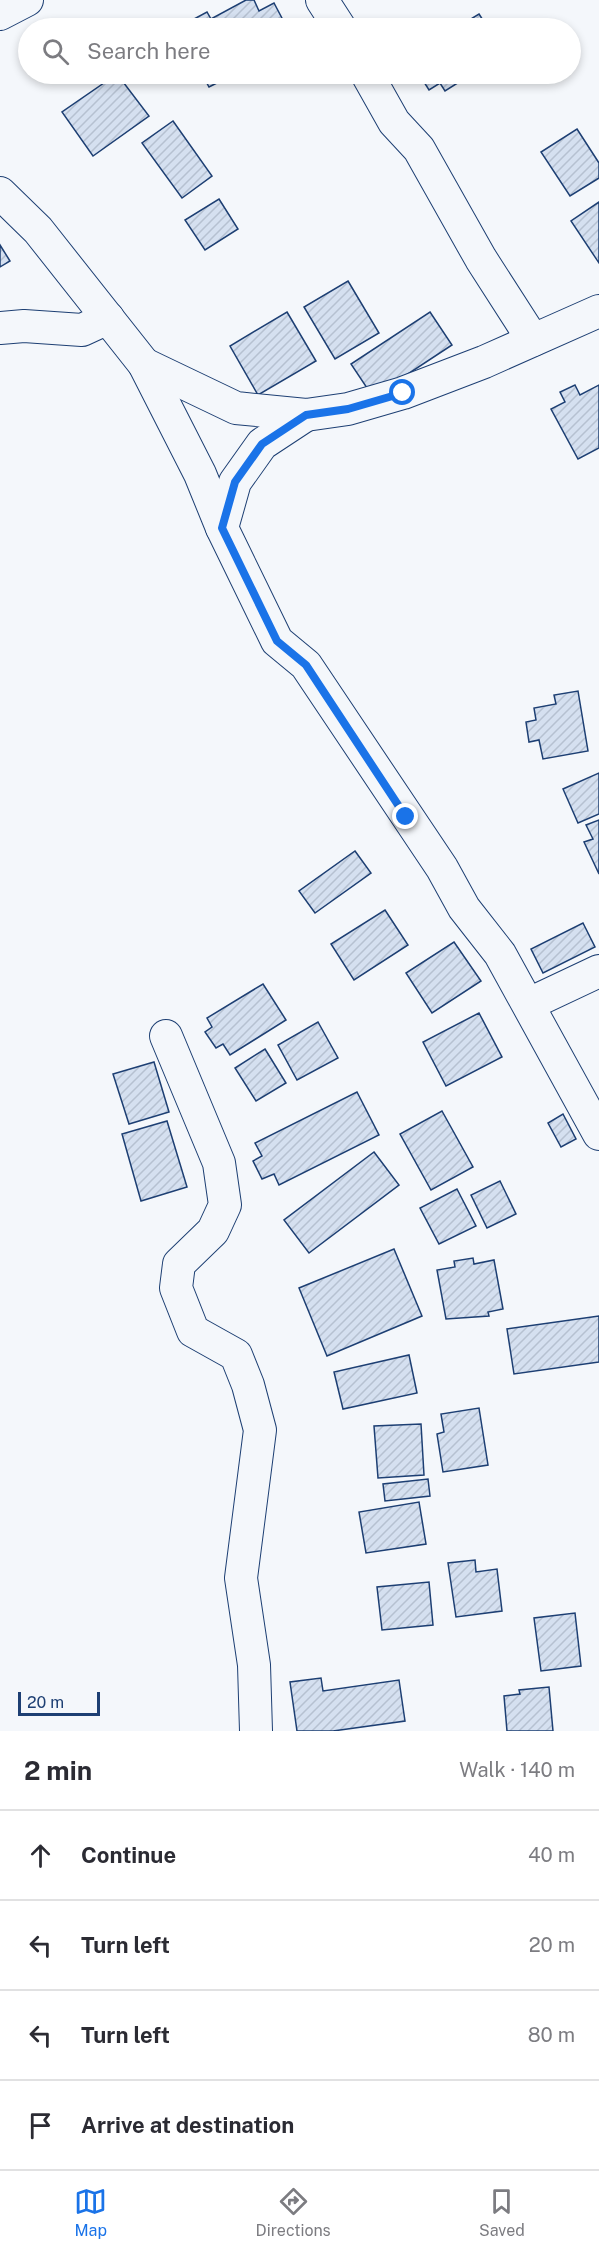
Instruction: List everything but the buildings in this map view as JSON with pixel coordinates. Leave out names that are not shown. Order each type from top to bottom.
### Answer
[{"type":"street","points":[[0,14],[27,0]]},
{"type":"street","points":[[322,0],[334,18]]},
{"type":"street","points":[[373,84],[394,122],[419,149],[481,259],[533,340]]},
{"type":"street","points":[[0,193],[38,230],[144,363],[200,474],[222,528],[277,641],[306,665],[442,868],[464,908],[500,954],[599,1134]]},
{"type":"street","points":[[144,363],[236,408],[306,415],[348,409],[403,393],[599,311]]},
{"type":"street","points":[[0,328],[24,326],[82,330],[108,318]]},
{"type":"street","points":[[222,528],[235,482],[262,444],[306,415]]},
{"type":"street","points":[[529,1004],[599,971]]},
{"type":"street","points":[[166,1036],[219,1163],[225,1204],[213,1231],[179,1264],[176,1288],[193,1331],[236,1355],[248,1385],[260,1430],[242,1578],[254,1665],[256,1731]]},
{"type":"route","points":[[403,393],[348,409],[306,415],[262,444],[235,482],[222,528],[277,641],[306,665],[406,817]]}]
